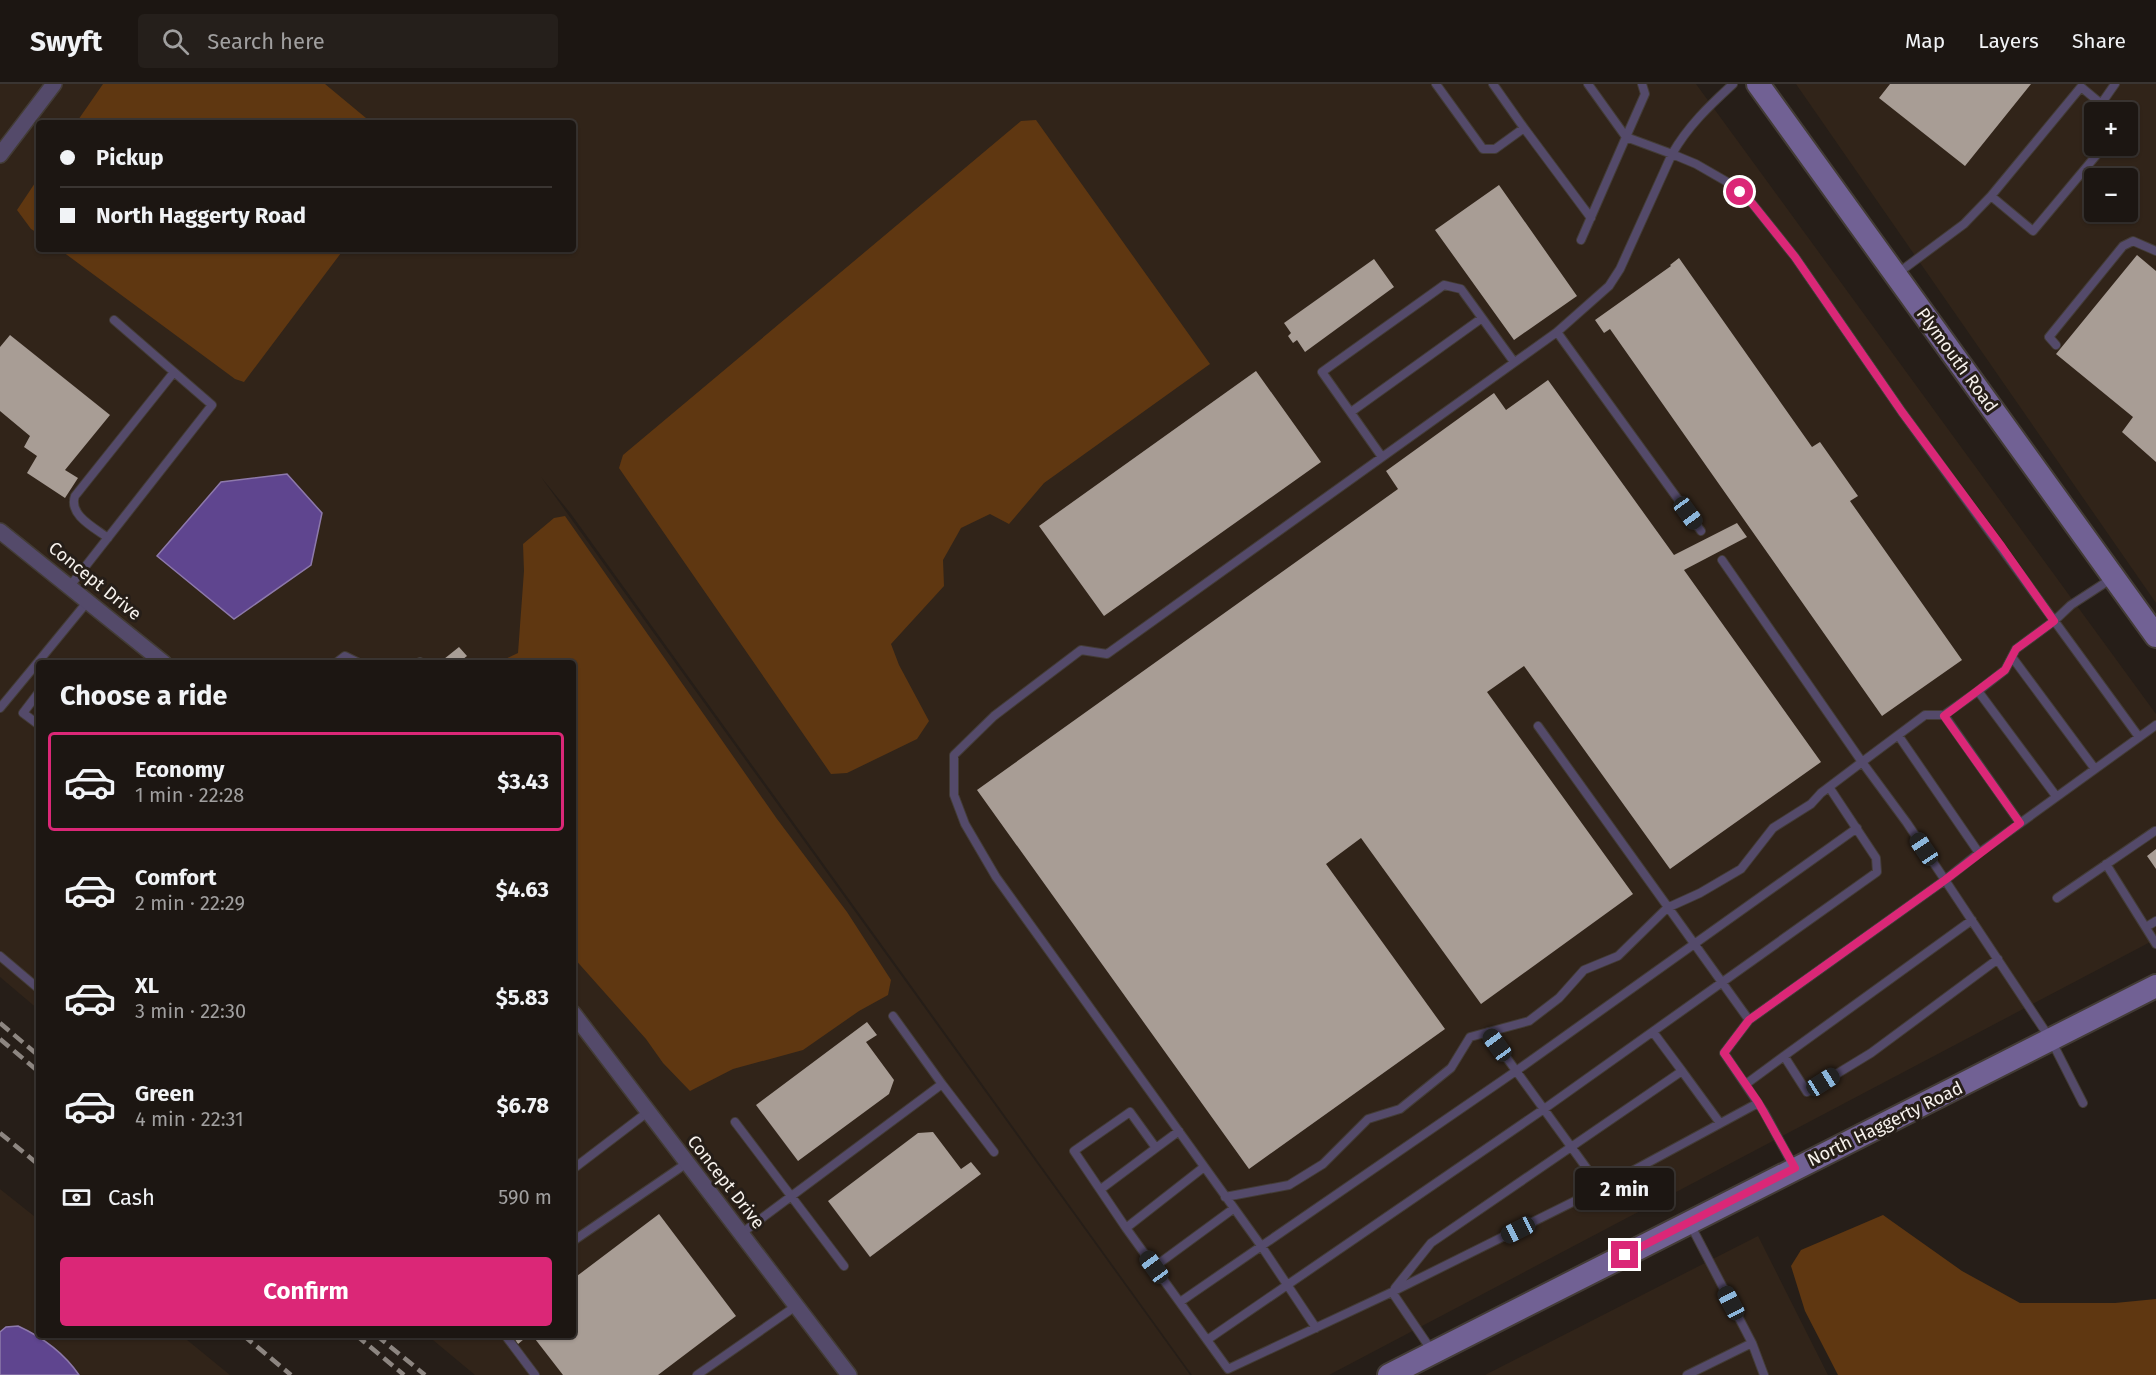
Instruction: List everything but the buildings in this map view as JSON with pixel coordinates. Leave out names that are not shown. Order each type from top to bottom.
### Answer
[{"type":"street","points":[[0,155],[54,84]]},
{"type":"street","name":"Plymouth Road","points":[[1758,84],[2155,631]]},
{"type":"street","name":"Concept Drive","points":[[0,531],[160,660]]},
{"type":"street","name":"North Haggerty Road","points":[[1389,1375],[2156,986]]},
{"type":"street","name":"Concept Drive","points":[[576,1017],[849,1375]]},
{"type":"lane","points":[[1436,84],[1483,149],[1495,149],[1524,128]]},
{"type":"lane","points":[[1493,84],[1591,218]]},
{"type":"lane","points":[[1588,84],[1626,137],[1705,168],[1729,183],[1751,202],[1795,257],[1902,412],[2139,737]]},
{"type":"lane","points":[[1581,240],[1645,94],[1642,84]]},
{"type":"lane","points":[[1316,1328],[1262,1247],[996,877],[965,824],[954,795],[954,755],[994,716],[1081,650],[1107,654],[1557,332],[1609,286],[1620,269],[1681,139],[1700,114],[1733,84]]},
{"type":"lane","points":[[2102,102],[2115,84]]},
{"type":"lane","points":[[1896,275],[1964,224],[1991,196],[2081,87],[2099,102]]},
{"type":"lane","points":[[1991,196],[2033,231],[2096,156]]},
{"type":"lane","points":[[2056,345],[2049,337],[2123,246],[2133,241],[2156,250]]},
{"type":"lane","points":[[1382,457],[1322,372],[1444,285],[1461,289],[1514,362]]},
{"type":"lane","points":[[1351,412],[1482,318]]},
{"type":"lane","points":[[69,586],[212,405],[114,321]]},
{"type":"lane","points":[[1557,332],[1701,531]]},
{"type":"lane","points":[[108,538],[76,513],[73,502],[75,496],[174,372]]},
{"type":"lane","points":[[1722,560],[1998,959],[2051,1040],[2083,1103]]},
{"type":"lane","points":[[1225,1197],[1289,1185],[1323,1164],[1368,1119],[1400,1109],[1451,1068],[1470,1037],[1529,1021],[1559,998],[1584,970],[1618,956],[1667,908],[1700,893],[1741,868],[1773,828],[1811,804],[1829,787],[1925,715],[1944,716],[1978,691],[2005,670],[2016,649],[2054,621],[2071,605],[2114,577]]},
{"type":"lane","points":[[41,660],[88,601]]},
{"type":"lane","points":[[2012,657],[2095,769]]},
{"type":"lane","points":[[0,708],[36,666]]},
{"type":"lane","points":[[1978,691],[2056,796]]},
{"type":"lane","points":[[36,696],[23,713],[36,723]]},
{"type":"lane","points":[[1944,716],[2020,823]]},
{"type":"lane","points":[[1795,1168],[1758,1102],[1724,1053],[1749,1020],[2156,725]]},
{"type":"lane","points":[[1538,726],[1749,1020]]},
{"type":"lane","points":[[1898,735],[1979,853]]},
{"type":"lane","points":[[1207,1340],[1289,1286],[1544,1109],[1877,872],[1876,858],[1829,787]]},
{"type":"lane","points":[[1180,1302],[1516,1071],[1857,828]]},
{"type":"lane","points":[[2057,898],[2155,831]]},
{"type":"lane","points":[[2106,864],[2156,944]]},
{"type":"lane","points":[[1746,1084],[1972,920]]},
{"type":"lane","points":[[2146,927],[2156,921]]},
{"type":"lane","points":[[0,956],[36,986]]},
{"type":"lane","points":[[1784,1056],[1807,1092],[1870,1053],[1998,959]]},
{"type":"lane","points":[[893,1016],[994,1152]]},
{"type":"lane","points":[[1488,1032],[1601,1188]]},
{"type":"lane","points":[[1653,1032],[1720,1123]]},
{"type":"lane","points":[[1392,1292],[1431,1244],[1682,1071]]},
{"type":"lane","points":[[742,1233],[942,1084]]},
{"type":"lane","points":[[1156,1148],[1130,1112],[1074,1151],[1126,1228],[1228,1369],[1392,1292],[1601,1188],[1758,1102]]},
{"type":"lane","points":[[576,1167],[649,1112]]},
{"type":"lane","points":[[735,1122],[844,1266]]},
{"type":"lane","points":[[1101,1189],[1179,1131]]},
{"type":"lane","points":[[576,1239],[687,1163]]},
{"type":"lane","points":[[1126,1228],[1204,1167]]},
{"type":"lane","points":[[1154,1267],[1233,1209]]},
{"type":"lane","points":[[1689,1222],[1752,1343],[1764,1375]]},
{"type":"lane","points":[[1392,1292],[1433,1353]]},
{"type":"lane","points":[[697,1375],[796,1306]]},
{"type":"lane","points":[[507,1338],[535,1375]]},
{"type":"lane","points":[[1687,1375],[1752,1343]]},
{"type":"shaded area","points":[[0,84],[1696,84],[2156,714],[2156,939],[1329,1375],[1192,1375],[571,514],[541,477],[1190,1375],[475,1375],[431,1338],[576,1338],[576,660],[36,660],[36,1007],[0,977]]},
{"type":"shaded area","points":[[103,84],[325,84],[368,120],[78,120]]},
{"type":"shaded area","points":[[1796,84],[2156,84],[2156,603]]},
{"type":"shaded area","points":[[1036,120],[1210,364],[1044,483],[1009,524],[990,514],[961,528],[943,560],[944,586],[891,644],[899,665],[929,721],[917,739],[847,773],[831,774],[619,468],[623,455],[1021,121]]},
{"type":"shaded area","points":[[36,182],[36,232],[17,210]]},
{"type":"shaded area","points":[[63,252],[342,252],[244,382],[235,379]]},
{"type":"shaded area","points":[[287,474],[322,513],[311,565],[234,619],[157,556],[221,482]]},
{"type":"shaded area","points":[[565,516],[777,819],[847,912],[891,980],[888,995],[859,1011],[803,1050],[733,1069],[690,1091],[663,1063],[646,1039],[576,960],[576,660],[503,660],[518,653],[524,571],[523,544],[554,518]]},
{"type":"shaded area","points":[[0,1189],[36,1218],[36,1338],[185,1338],[230,1375],[0,1375]]},
{"type":"shaded area","points":[[1883,1215],[1962,1271],[2020,1303],[2115,1303],[2156,1299],[2156,1375],[1838,1375],[1805,1311],[1791,1266],[1801,1250]]},
{"type":"shaded area","points":[[1758,1236],[1828,1375],[1485,1375]]},
{"type":"shaded area","points":[[18,1326],[36,1335],[36,1338],[40,1338],[52,1346],[79,1375],[0,1375],[0,1332],[6,1327]]},
{"type":"railway","points":[[0,1023],[36,1053]]},
{"type":"railway","points":[[0,1039],[36,1069]]},
{"type":"railway","points":[[0,1133],[36,1163]]},
{"type":"railway","points":[[247,1338],[291,1375]]},
{"type":"railway","points":[[360,1338],[404,1375]]},
{"type":"railway","points":[[380,1338],[425,1375]]},
{"type":"route","points":[[1625,1255],[1795,1168],[1758,1102],[1724,1053],[1749,1020],[1945,880],[2020,823],[1944,716],[2005,670],[2016,649],[2054,621],[1902,412],[1795,257],[1751,202],[1740,192]]}]
